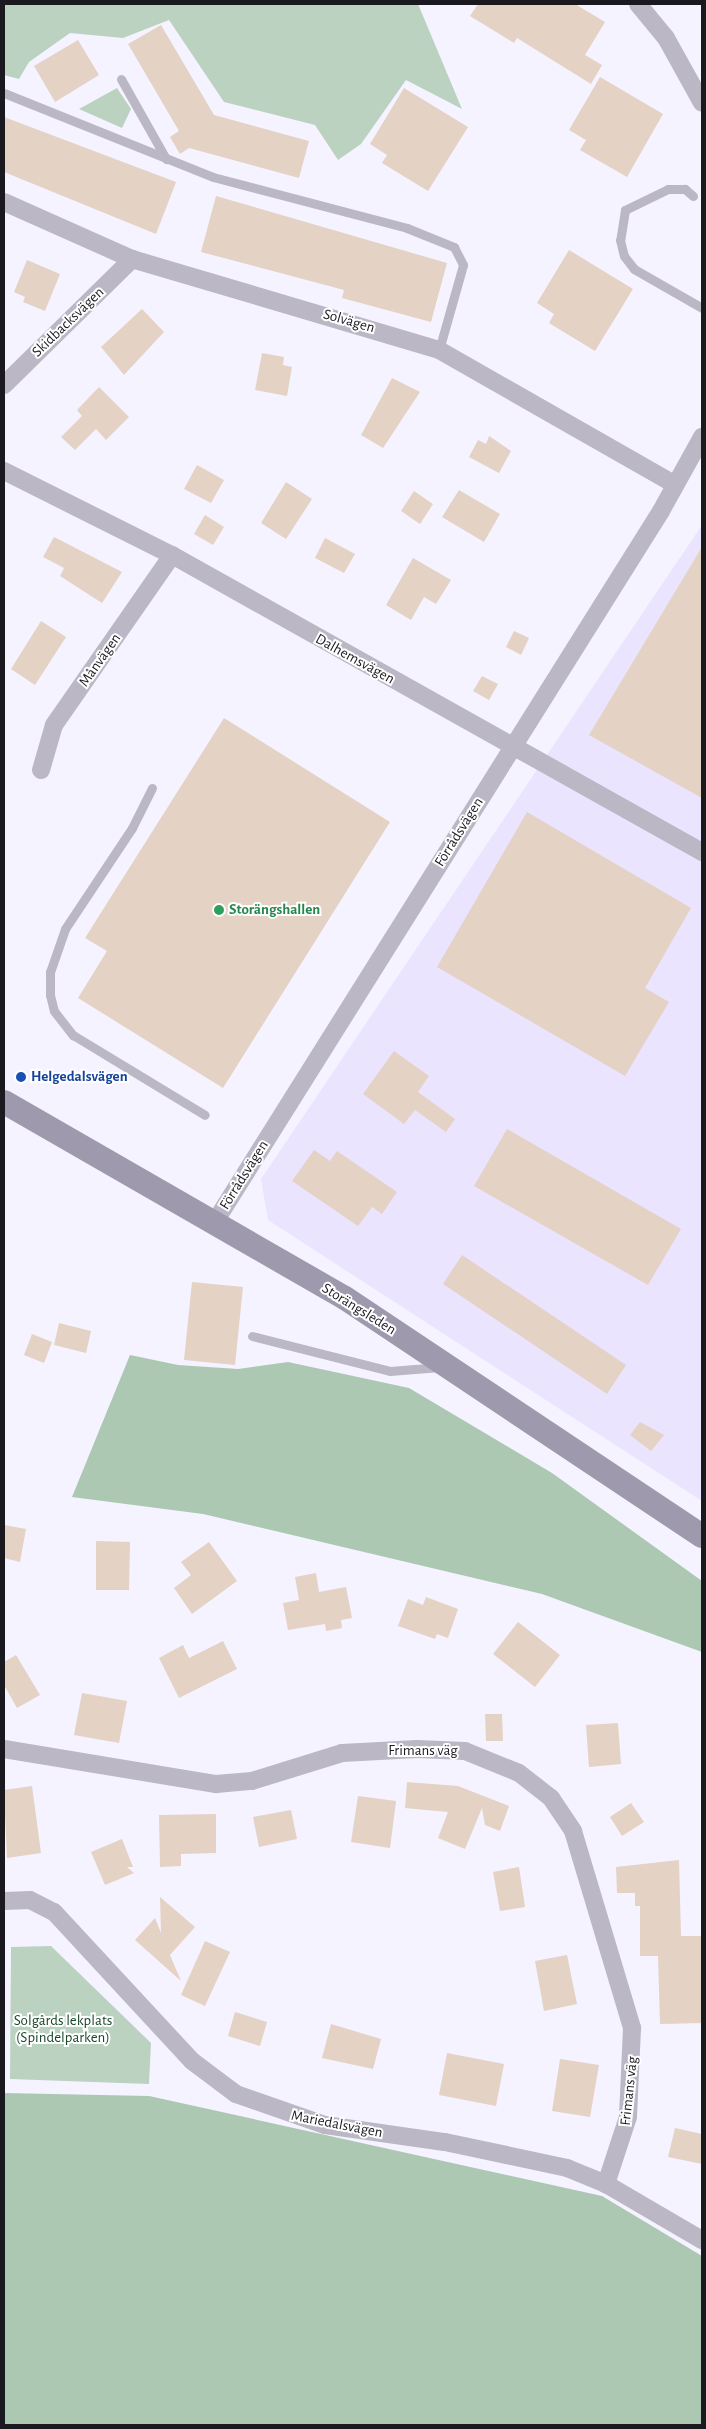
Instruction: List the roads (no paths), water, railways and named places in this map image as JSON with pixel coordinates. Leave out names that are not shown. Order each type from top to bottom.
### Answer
[{"type":"main road","name":"Storängsleden","points":[[4,1102],[213,1225],[345,1298],[702,1536]]},
{"type":"street","points":[[638,4],[666,38],[702,104]]},
{"type":"street","name":"Solvägen","points":[[4,202],[132,260],[439,350],[674,484]]},
{"type":"street","name":"Skidbacksvägen","points":[[4,385],[132,260]]},
{"type":"street","name":"Förrådsvägen","points":[[213,1225],[511,748],[702,437]]},
{"type":"street","name":"Dalhemsvägen","points":[[4,472],[172,555],[511,748],[702,852]]},
{"type":"street","name":"Månvägen","points":[[41,770],[54,725],[172,555]]},
{"type":"street","name":"Frimans väg","points":[[4,1749],[216,1784],[252,1781],[342,1753],[417,1749],[465,1751],[519,1773],[551,1798],[573,1831],[632,2028],[628,2117],[606,2184]]},
{"type":"street","name":"Mariedalsvägen","points":[[4,1901],[30,1900],[54,1912],[192,2061],[236,2094],[300,2119],[504,2154],[567,2168],[606,2184],[702,2240]]},
{"type":"lane","points":[[121,79],[166,159]]},
{"type":"lane","points":[[4,93],[212,177],[407,228],[454,247],[463,265],[439,350]]},
{"type":"lane","points":[[693,196],[685,189],[668,189],[625,210],[620,240],[634,269],[702,308]]},
{"type":"lane","points":[[152,788],[132,828],[65,929],[50,972],[50,995],[54,1011],[73,1035],[205,1114]]},
{"type":"lane","points":[[252,1336],[390,1371],[448,1367]]},
{"type":"place","name":"Storängshallen","points":[[219,910]]},
{"type":"place","name":"Helgedalsvägen","points":[[21,1077]]},
{"type":"park label","name":"Solgårds lekplats (Spindelparken)","points":[[63,2028]]}]
